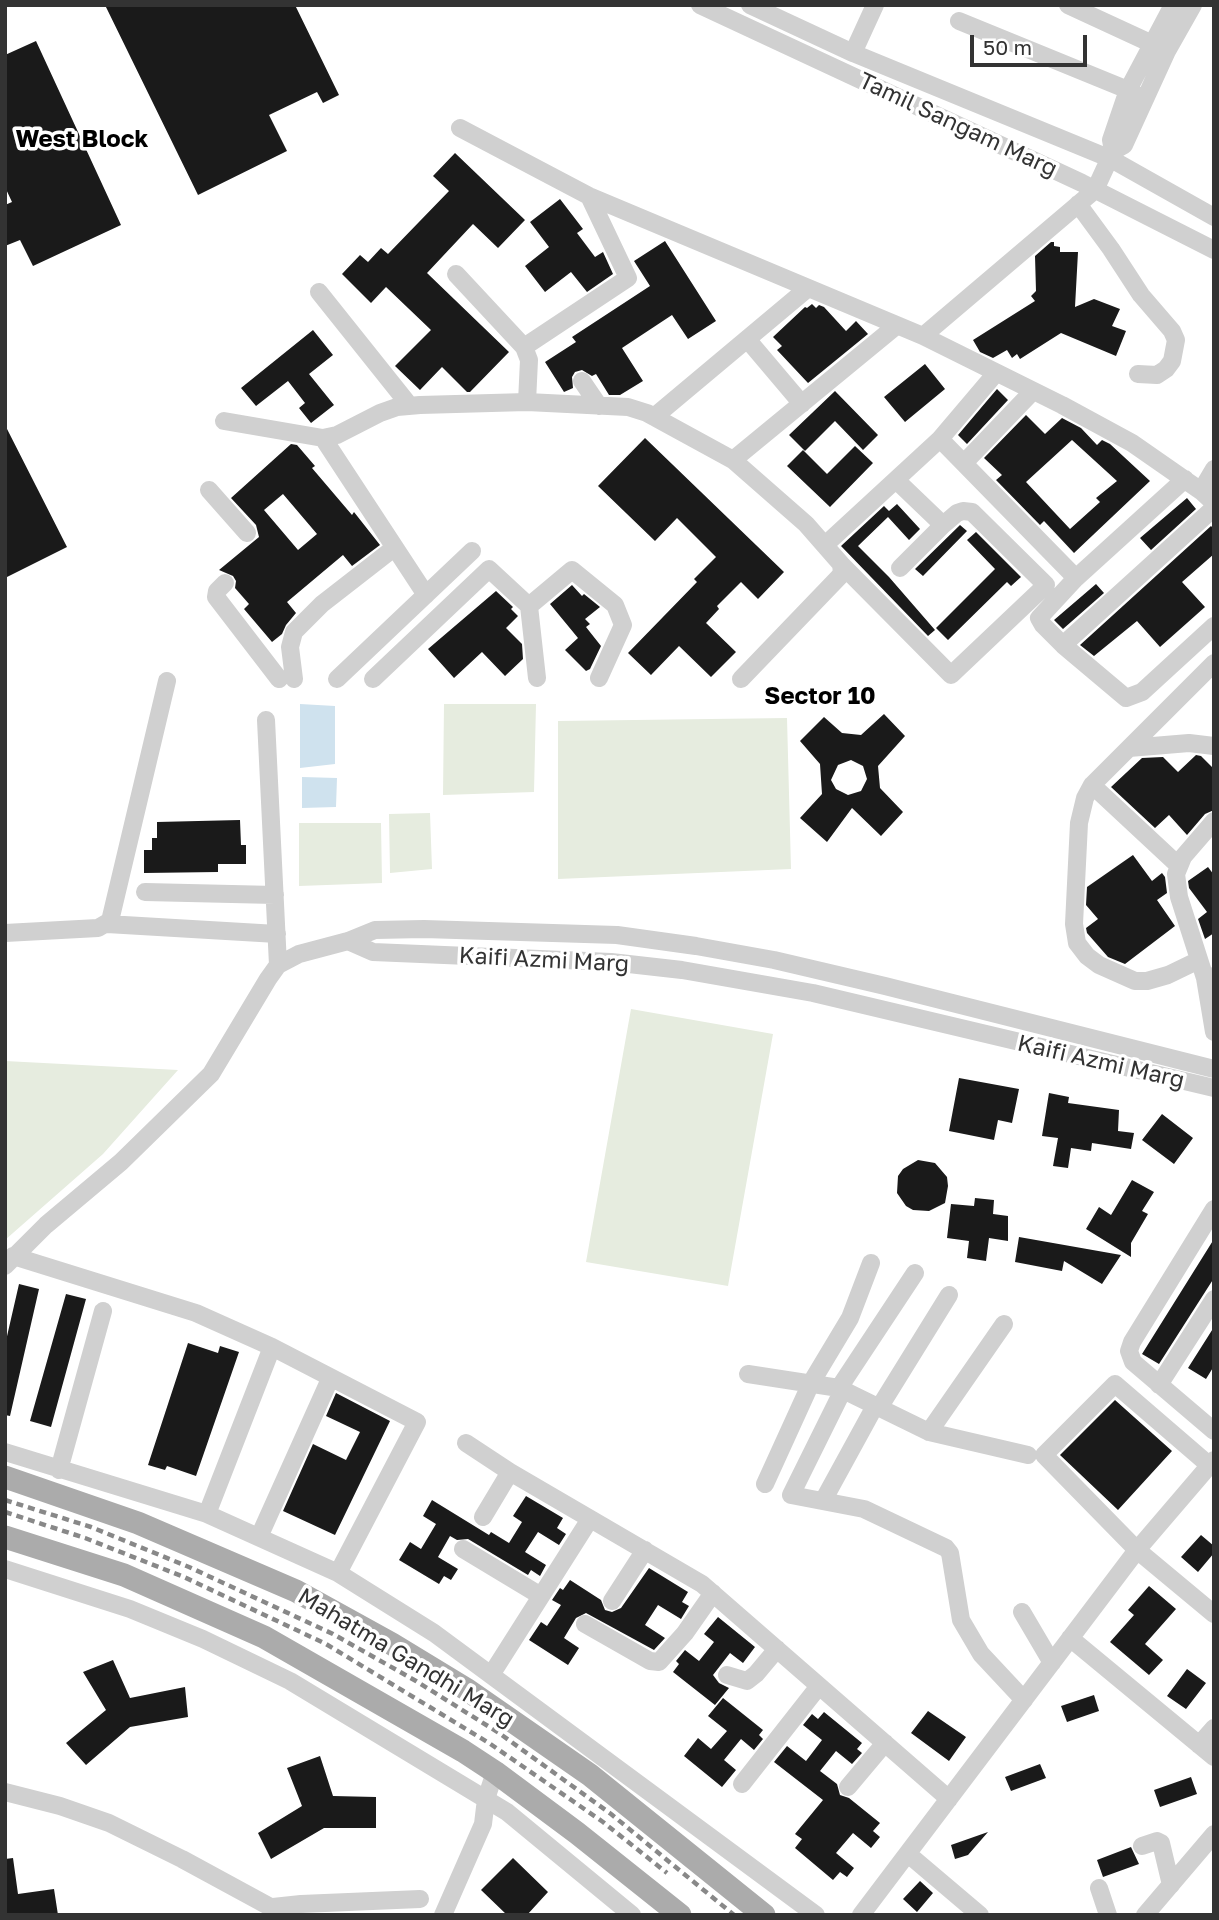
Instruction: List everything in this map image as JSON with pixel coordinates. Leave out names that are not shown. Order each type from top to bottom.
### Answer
[{"type":"main road","name":"Mahatma Gandhi Marg","points":[[5,1478],[138,1523],[296,1591],[392,1644],[466,1689],[590,1775],[764,1915]]},
{"type":"main road","points":[[5,1537],[124,1575],[264,1637],[495,1772],[680,1915]]},
{"type":"street","name":"Tamil Sangam Marg","points":[[700,5],[1095,190],[1214,250]]},
{"type":"street","name":"Tamil Sangam Marg","points":[[750,5],[853,53],[1112,155],[1214,217]]},
{"type":"street","points":[[853,53],[875,5]]},
{"type":"street","points":[[1068,5],[1159,48]]},
{"type":"street","points":[[923,336],[1095,190],[1112,155],[1124,145],[1136,95],[1159,48],[1173,5]]},
{"type":"street","points":[[1159,48],[1193,5]]},
{"type":"street","points":[[959,21],[1136,95]]},
{"type":"street","points":[[460,128],[589,196],[923,336],[1132,443],[1211,497]]},
{"type":"street","points":[[524,347],[628,278],[589,196]]},
{"type":"street","points":[[1079,204],[1141,295],[1172,331],[1176,341],[1172,361],[1166,369],[1157,375],[1138,374]]},
{"type":"street","points":[[456,274],[524,347],[528,360],[527,402]]},
{"type":"street","points":[[654,417],[808,288]]},
{"type":"street","points":[[319,292],[410,406]]},
{"type":"street","points":[[733,460],[896,326]]},
{"type":"street","points":[[747,339],[802,404]]},
{"type":"street","points":[[825,545],[940,439],[996,373]]},
{"type":"street","points":[[582,381],[598,405]]},
{"type":"street","points":[[964,463],[1033,391]]},
{"type":"street","points":[[224,421],[323,438],[337,435],[397,407],[527,402],[628,407],[654,417],[733,460],[806,524],[841,564],[951,675],[1046,585],[972,512],[957,513],[900,568]]},
{"type":"street","points":[[323,438],[426,595]]},
{"type":"street","points":[[940,439],[1076,578]]},
{"type":"street","points":[[1063,645],[1211,497],[1214,469]]},
{"type":"street","points":[[1185,479],[1076,578],[1039,618],[1042,625],[1063,645],[1123,697],[1131,698],[1142,692],[1214,626]]},
{"type":"street","points":[[896,480],[943,525]]},
{"type":"street","points":[[209,490],[247,533]]},
{"type":"street","points":[[225,583],[217,591],[216,597],[286,679],[293,632],[322,604],[394,548]]},
{"type":"street","points":[[337,679],[472,551]]},
{"type":"street","points":[[741,679],[839,577],[842,573],[841,564]]},
{"type":"street","points":[[373,679],[489,569],[529,606],[537,678]]},
{"type":"street","points":[[529,606],[572,570],[615,605],[623,625],[599,678]]},
{"type":"street","points":[[442,580],[461,596]]},
{"type":"street","points":[[1206,971],[1135,981],[1099,965],[1087,956],[1077,943],[1074,924],[1079,822],[1085,798],[1092,785],[1214,663]]},
{"type":"street","points":[[107,924],[111,918],[167,681]]},
{"type":"street","points":[[266,720],[278,965]]},
{"type":"street","points":[[1129,748],[1189,743],[1214,746]]},
{"type":"street","points":[[1092,785],[1179,866]]},
{"type":"street","points":[[1214,821],[1184,857],[1175,874],[1176,886],[1206,971],[1214,1032]]},
{"type":"street","points":[[145,892],[275,895]]},
{"type":"street","points":[[5,933],[98,928],[107,924],[277,934]]},
{"type":"street","points":[[9,1261],[46,1225],[121,1162],[211,1074],[278,965],[299,954],[348,941],[375,930],[617,935],[696,946],[774,960],[885,986],[1214,1069]]},
{"type":"street","name":"Kaifi Azmi Marg","points":[[348,941],[373,952],[611,962],[682,970],[813,993],[1214,1088]]},
{"type":"street","points":[[1211,1421],[1159,1385],[1133,1362],[1129,1347],[1214,1209]]},
{"type":"street","points":[[9,1261],[196,1313],[272,1347],[417,1422],[338,1573]]},
{"type":"street","points":[[765,1484],[811,1383],[850,1318],[871,1263]]},
{"type":"street","points":[[915,1273],[841,1389],[791,1495],[864,1509],[946,1548],[950,1553],[961,1620],[981,1654],[1024,1700]]},
{"type":"street","points":[[823,1501],[877,1407],[949,1296]]},
{"type":"street","points":[[1159,1385],[1214,1299]]},
{"type":"street","points":[[59,1469],[103,1311]]},
{"type":"street","points":[[929,1432],[1004,1324]]},
{"type":"street","points":[[207,1514],[272,1347]]},
{"type":"street","points":[[748,1374],[841,1389],[929,1432],[1028,1455]]},
{"type":"street","points":[[259,1536],[330,1379]]},
{"type":"street","points":[[862,1915],[1137,1550],[1211,1462],[1115,1384],[1044,1455],[1137,1550],[1210,1605]]},
{"type":"street","points":[[466,1443],[510,1472],[702,1584],[949,1799]]},
{"type":"street","points":[[5,1452],[207,1514],[338,1573],[435,1633],[816,1915]]},
{"type":"street","points":[[483,1517],[510,1472]]},
{"type":"street","points":[[491,1675],[590,1519]]},
{"type":"street","points":[[463,1549],[541,1596]]},
{"type":"street","points":[[612,1601],[645,1550]]},
{"type":"street","points":[[5,1569],[130,1609],[203,1639],[290,1681],[525,1825],[632,1915]]},
{"type":"street","points":[[585,1624],[650,1661],[659,1662],[685,1633],[713,1593]]},
{"type":"street","points":[[1023,1612],[1052,1663]]},
{"type":"street","points":[[1070,1639],[1214,1758]]},
{"type":"street","points":[[727,1675],[747,1681],[757,1674],[777,1649]]},
{"type":"street","points":[[742,1784],[819,1686]]},
{"type":"street","points":[[1199,1745],[1214,1728]]},
{"type":"street","points":[[848,1787],[885,1743]]},
{"type":"street","points":[[443,1915],[483,1824],[486,1799],[495,1772]]},
{"type":"street","points":[[5,1792],[60,1806],[109,1823],[272,1910],[300,1903],[420,1899]]},
{"type":"street","points":[[1145,1915],[1214,1834]]},
{"type":"street","points":[[1142,1846],[1157,1841],[1161,1843],[1171,1885]]},
{"type":"street","points":[[908,1854],[980,1915]]},
{"type":"street","points":[[1100,1888],[1108,1915]]},
{"type":"shaded area","points":[[444,704],[536,704],[534,792],[443,795]]},
{"type":"shaded area","points":[[787,718],[791,869],[558,879],[558,721]]},
{"type":"shaded area","points":[[430,813],[432,869],[390,873],[389,814]]},
{"type":"shaded area","points":[[299,823],[381,823],[382,883],[299,886]]},
{"type":"shaded area","points":[[631,1009],[773,1034],[728,1286],[586,1262]]},
{"type":"shaded area","points":[[5,1061],[178,1070],[103,1154],[5,1240]]},
{"type":"water","points":[[300,704],[335,706],[335,764],[300,768]]},
{"type":"water","points":[[302,777],[337,778],[336,807],[302,808]]},
{"type":"building","points":[[105,5],[295,5],[339,95],[323,103],[317,92],[269,115],[287,151],[198,195]]},
{"type":"building","points":[[36,41],[121,225],[33,266],[20,240],[5,246],[5,205],[12,202],[5,187],[5,55]]},
{"type":"building","points":[[455,153],[525,220],[498,248],[473,224],[427,273],[509,352],[470,392],[442,367],[420,390],[395,366],[431,330],[386,287],[371,303],[342,274],[360,255],[368,262],[381,248],[388,254],[449,191],[433,176]]},
{"type":"building","points":[[560,199],[583,229],[577,233],[595,257],[603,252],[613,274],[587,292],[571,272],[545,292],[525,266],[549,247],[530,222]]},
{"type":"building","points":[[665,241],[716,321],[688,339],[672,315],[622,348],[643,381],[620,395],[609,395],[596,374],[592,376],[582,370],[575,372],[572,377],[573,388],[564,392],[545,362],[576,342],[572,337],[650,286],[634,261]]},
{"type":"building","points":[[1051,242],[1060,247],[1060,252],[1078,252],[1075,307],[1094,299],[1120,309],[1112,326],[1126,331],[1116,356],[1061,333],[1020,359],[1017,354],[1012,358],[1007,350],[993,358],[980,352],[973,340],[1035,301],[1031,296],[1036,291],[1035,256]]},
{"type":"building","points":[[812,304],[816,308],[819,305],[824,307],[846,331],[856,321],[868,334],[808,383],[777,350],[782,346],[773,337],[805,307]]},
{"type":"building","points":[[313,330],[333,355],[309,374],[334,405],[311,423],[299,408],[305,403],[288,381],[256,406],[241,388]]},
{"type":"building","points":[[925,364],[945,389],[905,422],[884,397]]},
{"type":"building","points":[[997,389],[1008,400],[967,444],[958,435]]},
{"type":"building","points":[[835,391],[878,435],[863,450],[835,421],[805,451],[789,435]]},
{"type":"building","points":[[1026,415],[1045,434],[1062,418],[1081,428],[1097,445],[1102,440],[1110,444],[1150,481],[1074,553],[1044,521],[1040,525],[996,480],[1002,475],[984,458]],"holes":[[[1072,440],[1117,481],[1096,498],[1100,502],[1070,529],[1026,482]]]},
{"type":"building","points":[[5,425],[67,547],[5,578]]},
{"type":"building","points":[[645,438],[784,572],[758,599],[741,582],[717,606],[719,609],[706,623],[736,652],[711,677],[679,646],[651,675],[628,653],[697,582],[694,579],[716,557],[677,518],[655,541],[598,486]]},
{"type":"building","points":[[291,444],[297,445],[315,466],[312,468],[352,515],[354,512],[380,545],[352,566],[343,555],[287,602],[296,613],[282,634],[272,642],[244,609],[249,604],[235,588],[236,581],[233,576],[219,570],[259,537],[256,525],[231,498]],"holes":[[[283,494],[317,534],[298,550],[264,510]]]},
{"type":"building","points":[[855,446],[873,463],[830,507],[787,466],[803,450],[827,474]]},
{"type":"building","points":[[1187,498],[1196,509],[1151,550],[1140,538]]},
{"type":"building","points":[[897,504],[920,529],[909,540],[888,517],[858,546],[935,630],[928,636],[841,546],[884,506],[889,511]]},
{"type":"building","points":[[960,525],[967,531],[923,576],[915,569]]},
{"type":"building","points":[[1211,526],[1214,529],[1214,554],[1182,582],[1205,607],[1160,647],[1137,621],[1094,656],[1080,645]]},
{"type":"building","points":[[976,532],[1021,577],[1011,586],[1007,582],[948,640],[936,628],[995,569],[967,540]]},
{"type":"building","points":[[1096,584],[1104,593],[1063,629],[1054,620]]},
{"type":"building","points":[[572,585],[582,596],[584,594],[600,607],[585,619],[590,624],[586,627],[601,646],[590,669],[586,671],[565,650],[578,638],[550,604]]},
{"type":"building","points":[[496,591],[513,607],[511,609],[518,616],[506,628],[522,644],[523,659],[505,676],[482,652],[454,678],[428,649]]},
{"type":"building","points":[[884,714],[905,736],[878,766],[880,788],[903,812],[881,836],[852,808],[827,842],[800,818],[822,794],[820,764],[800,741],[824,717],[842,733],[861,735]],"holes":[[[851,760],[863,766],[867,779],[861,791],[848,795],[836,789],[831,780],[838,765]]]},
{"type":"building","points":[[1196,755],[1201,756],[1214,769],[1214,810],[1205,814],[1187,835],[1169,815],[1155,828],[1111,787],[1142,758],[1163,757],[1178,772]]},
{"type":"building","points":[[240,820],[241,845],[246,845],[246,864],[218,864],[218,872],[144,873],[144,850],[152,850],[152,838],[157,838],[157,822]]},
{"type":"building","points":[[1133,855],[1152,881],[1162,873],[1165,877],[1167,893],[1157,900],[1175,926],[1125,964],[1108,957],[1087,933],[1086,928],[1098,919],[1086,905],[1087,887]]},
{"type":"building","points":[[1208,867],[1214,875],[1214,933],[1205,939],[1198,919],[1207,912],[1189,888],[1188,881]]},
{"type":"building","points":[[959,1078],[1019,1089],[1012,1123],[998,1120],[994,1140],[949,1131]]},
{"type":"building","points":[[1049,1093],[1069,1097],[1068,1103],[1119,1110],[1118,1131],[1134,1133],[1131,1149],[1092,1143],[1091,1151],[1071,1148],[1068,1168],[1053,1166],[1058,1138],[1042,1136]]},
{"type":"building","points":[[1162,1114],[1193,1138],[1174,1164],[1142,1140]]},
{"type":"building","points":[[918,1160],[935,1163],[947,1177],[945,1203],[929,1211],[913,1210],[906,1206],[897,1193],[898,1176],[903,1169]]},
{"type":"building","points":[[1132,1180],[1154,1192],[1142,1211],[1148,1214],[1131,1243],[1131,1257],[1086,1229],[1099,1207],[1111,1215]]},
{"type":"building","points":[[975,1198],[994,1200],[993,1214],[1008,1216],[1008,1241],[989,1238],[986,1261],[967,1258],[969,1241],[947,1238],[951,1204],[974,1206]]},
{"type":"building","points":[[1019,1237],[1121,1255],[1102,1284],[1064,1261],[1062,1271],[1015,1262]]},
{"type":"building","points":[[1214,1239],[1214,1278],[1159,1364],[1142,1354]]},
{"type":"building","points":[[19,1284],[39,1289],[10,1416],[5,1415],[5,1345]]},
{"type":"building","points":[[66,1294],[86,1299],[51,1427],[30,1421]]},
{"type":"building","points":[[1214,1327],[1214,1366],[1206,1379],[1188,1368]]},
{"type":"building","points":[[188,1343],[218,1353],[220,1346],[239,1352],[196,1476],[167,1466],[165,1470],[148,1465]]},
{"type":"building","points":[[336,1393],[390,1421],[335,1535],[283,1511],[313,1444],[346,1460],[360,1432],[326,1416]]},
{"type":"building","points":[[1115,1400],[1172,1451],[1118,1510],[1060,1455]]},
{"type":"building","points":[[526,1496],[563,1518],[557,1528],[566,1534],[559,1545],[538,1532],[525,1552],[546,1565],[540,1576],[531,1570],[528,1575],[468,1539],[457,1540],[450,1536],[438,1557],[458,1569],[451,1580],[444,1576],[439,1584],[399,1560],[410,1542],[421,1549],[436,1524],[423,1516],[432,1500],[489,1535],[491,1532],[509,1543],[522,1522],[513,1516]]},
{"type":"building","points":[[1201,1535],[1214,1546],[1214,1553],[1198,1572],[1181,1557]]},
{"type":"building","points":[[649,1568],[688,1592],[682,1602],[689,1606],[681,1619],[658,1605],[645,1625],[665,1638],[654,1650],[586,1613],[576,1618],[564,1638],[579,1648],[568,1665],[529,1640],[541,1622],[547,1626],[561,1605],[552,1600],[570,1580],[601,1600],[605,1610],[612,1612],[621,1608]]},
{"type":"building","points":[[1149,1586],[1176,1609],[1145,1644],[1163,1660],[1149,1675],[1110,1642],[1134,1615],[1128,1610]]},
{"type":"building","points":[[718,1617],[755,1647],[743,1663],[730,1653],[713,1675],[719,1683],[729,1688],[715,1705],[673,1672],[679,1664],[676,1661],[685,1650],[699,1661],[714,1642],[704,1634]]},
{"type":"building","points":[[113,1660],[130,1698],[185,1687],[188,1717],[130,1727],[86,1765],[66,1743],[106,1710],[83,1672]]},
{"type":"building","points":[[1187,1669],[1206,1683],[1186,1709],[1167,1696]]},
{"type":"building","points":[[1094,1695],[1099,1711],[1067,1722],[1061,1706]]},
{"type":"building","points":[[723,1698],[763,1730],[759,1735],[763,1739],[754,1750],[741,1739],[724,1760],[736,1770],[722,1787],[684,1756],[698,1738],[711,1749],[727,1731],[708,1716]]},
{"type":"building","points":[[928,1711],[966,1737],[949,1761],[911,1733]]},
{"type":"building","points":[[824,1712],[862,1743],[857,1749],[862,1753],[852,1764],[836,1751],[820,1771],[837,1784],[840,1795],[849,1798],[880,1823],[873,1831],[880,1837],[871,1848],[853,1833],[836,1853],[854,1868],[847,1877],[840,1872],[833,1880],[795,1848],[802,1839],[795,1834],[823,1800],[774,1762],[787,1746],[806,1761],[822,1740],[803,1725],[812,1714],[818,1719]]},
{"type":"building","points":[[320,1756],[333,1796],[376,1797],[376,1828],[324,1828],[271,1859],[258,1833],[302,1806],[287,1768]]},
{"type":"building","points":[[1040,1764],[1046,1778],[1011,1791],[1005,1777]]},
{"type":"building","points":[[1191,1777],[1197,1794],[1160,1807],[1154,1790]]},
{"type":"building","points":[[988,1832],[968,1855],[955,1859],[951,1845]]},
{"type":"building","points":[[1131,1847],[1139,1864],[1103,1877],[1097,1860]]},
{"type":"building","points":[[13,1858],[18,1894],[54,1889],[58,1915],[5,1915],[5,1859]]},
{"type":"building","points":[[513,1858],[548,1892],[527,1915],[507,1915],[481,1890]]},
{"type":"building","points":[[920,1881],[933,1893],[917,1912],[903,1899]]},
{"type":"railway","points":[[5,1500],[91,1527],[189,1567],[333,1634],[416,1681],[499,1733],[611,1814],[734,1915]]},
{"type":"railway","points":[[5,1512],[85,1538],[184,1577],[326,1644],[489,1743],[603,1822],[667,1873]]},
{"type":"district","name":"West Block","points":[[82,139]]},
{"type":"district","name":"Sector 10","points":[[820,696]]}]
